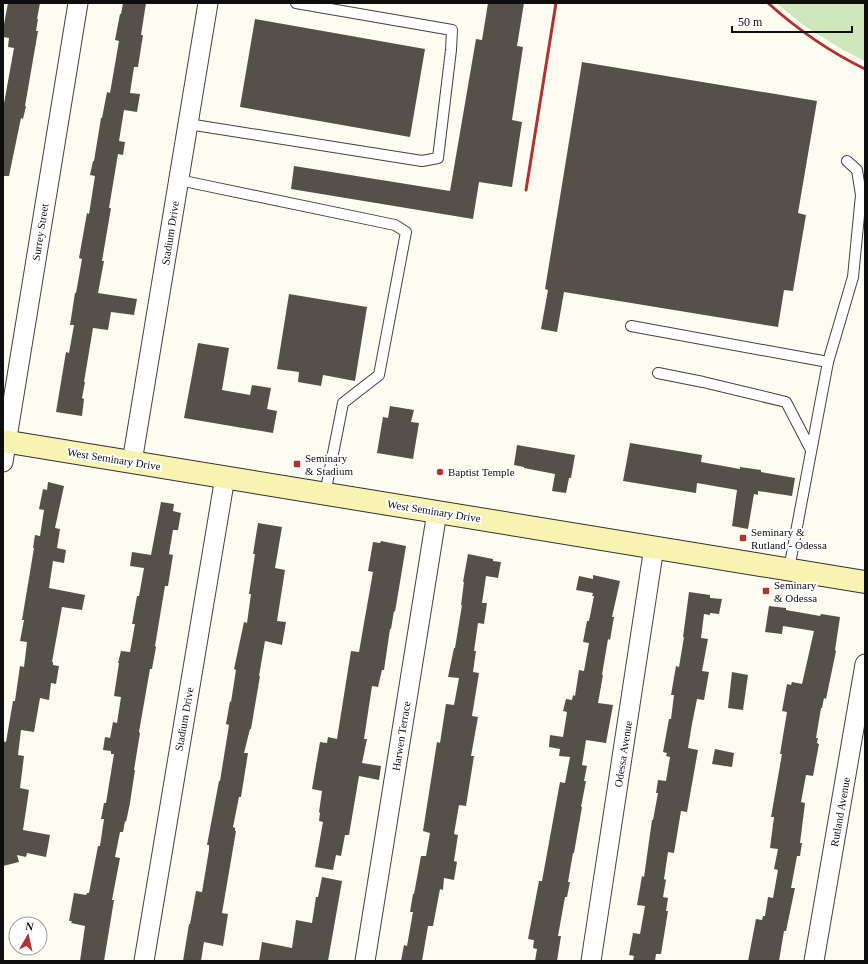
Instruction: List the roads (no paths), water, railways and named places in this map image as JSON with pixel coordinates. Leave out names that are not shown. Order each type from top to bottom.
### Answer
[{"type":"main road","name":"West Seminary Drive","points":[[4,448],[132,462],[865,582]]},
{"type":"street","name":"Surrey Street","points":[[4,448],[78,3]]},
{"type":"street","name":"Stadium Drive","points":[[132,462],[208,3]]},
{"type":"street","name":"Stadium Drive","points":[[144,961],[225,477]]},
{"type":"street","name":"Harwen Terrace","points":[[365,961],[437,512]]},
{"type":"street","name":"Odessa Avenue","points":[[591,961],[654,547]]},
{"type":"street","name":"Rutland Avenue","points":[[814,961],[865,664]]},
{"type":"lane","points":[[188,124],[422,161],[438,158],[452,30],[296,3]]},
{"type":"lane","points":[[789,569],[828,362],[853,276],[861,195],[857,170],[847,161]]},
{"type":"lane","points":[[179,180],[395,225],[406,232],[379,376],[343,403],[325,494]]},
{"type":"lane","points":[[631,326],[828,362]]},
{"type":"lane","points":[[658,373],[786,402],[812,450]]},
{"type":"railway","points":[[526,190],[556,3]]},
{"type":"railway","points":[[768,3],[790,22],[814,39],[865,69]]},
{"type":"place","name":"Seminary & Stadium","points":[[297,464]]},
{"type":"place","name":"Baptist Temple","points":[[440,472]]},
{"type":"place","name":"Seminary & Rutland - Odessa","points":[[743,538]]},
{"type":"place","name":"Seminary & Odessa","points":[[766,591]]}]
